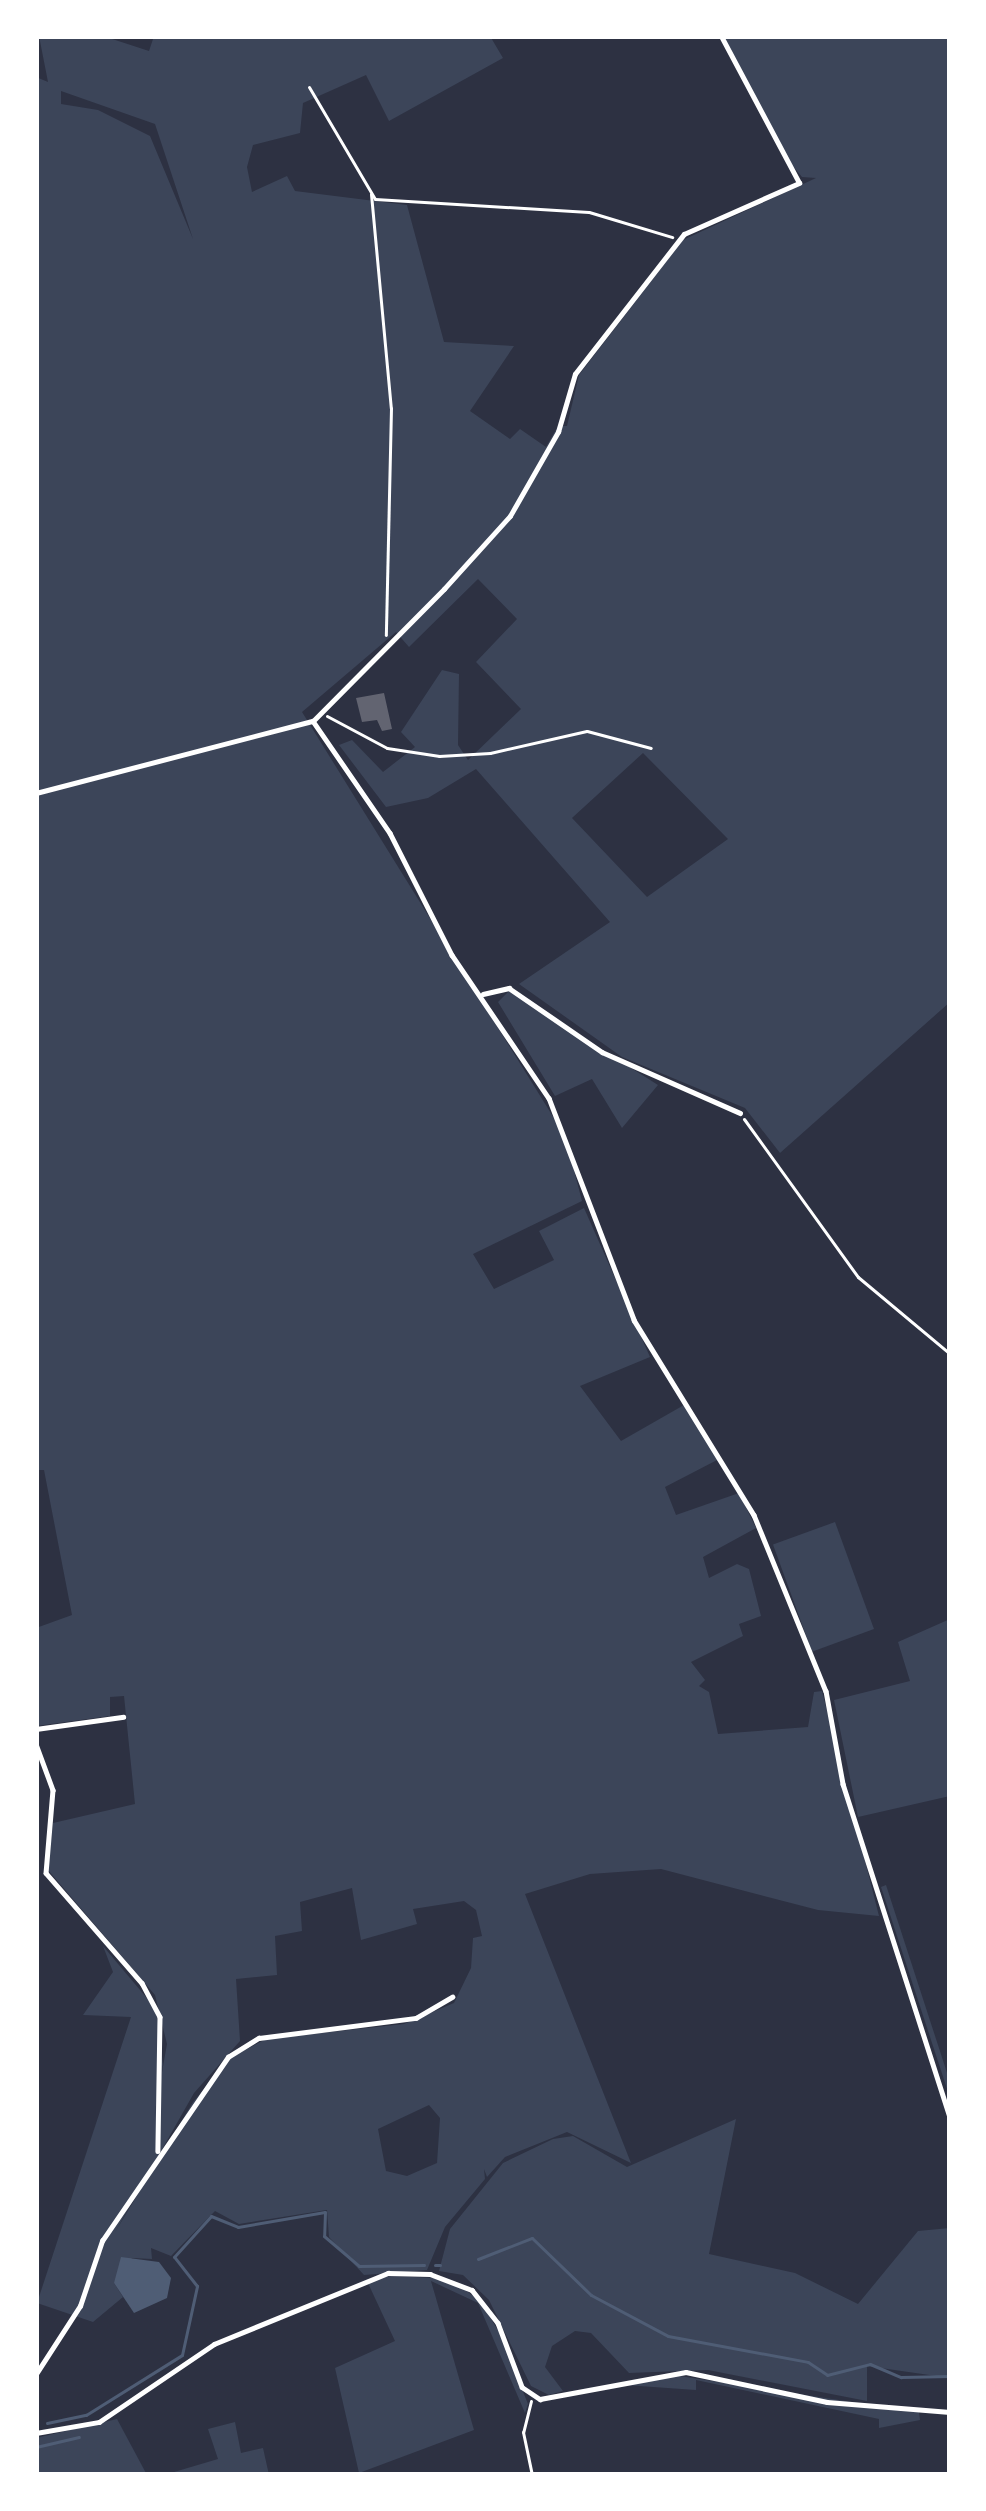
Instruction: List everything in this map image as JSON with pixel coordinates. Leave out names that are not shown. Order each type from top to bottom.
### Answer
[{"type":"street","points":[[36,794],[314,721],[385,652],[510,516],[558,432],[575,374],[679,240],[799,183],[721,36]]},
{"type":"street","points":[[314,721],[390,833],[433,918],[549,1098],[634,1320],[738,1484],[815,1660],[842,1784],[950,2118]]},
{"type":"street","points":[[483,994],[509,988],[602,1052],[740,1113]]},
{"type":"street","points":[[36,1729],[122,1717]]},
{"type":"street","points":[[36,1744],[54,1797],[42,1854],[46,1873],[142,1983],[160,2017],[158,2150]]},
{"type":"street","points":[[36,2374],[80,2306],[102,2241],[158,2150],[205,2083],[246,2042],[403,2021],[452,1996]]},
{"type":"street","points":[[36,2431],[100,2422],[214,2344],[388,2273],[430,2274],[472,2290],[498,2323],[516,2376],[533,2396],[686,2372],[827,2402],[950,2412]]},
{"type":"path","points":[[309,87],[371,194],[391,408],[385,652]]},
{"type":"path","points":[[371,194],[589,212],[679,240]]},
{"type":"path","points":[[322,712],[361,739],[418,754],[490,753],[587,731],[650,748]]},
{"type":"path","points":[[740,1113],[858,1277],[950,1354]]},
{"type":"path","points":[[532,2475],[523,2432],[533,2396]]},
{"type":"shaded area","points":[[39,36],[103,36],[149,51],[154,36],[490,36],[503,58],[389,121],[366,75],[303,103],[300,133],[253,145],[247,167],[252,192],[287,176],[295,191],[407,205],[444,342],[514,346],[470,411],[510,439],[520,429],[546,447],[558,426],[567,426],[579,375],[683,240],[816,178],[802,177],[786,158],[723,36],[950,36],[950,1002],[780,1153],[745,1108],[622,1057],[519,984],[610,922],[476,769],[428,798],[386,807],[339,745],[352,740],[383,772],[415,747],[401,732],[442,670],[459,674],[458,745],[468,760],[521,709],[476,662],[517,619],[478,579],[409,647],[396,632],[302,712],[565,1136],[582,1201],[473,1254],[494,1289],[554,1260],[539,1231],[584,1208],[650,1357],[580,1386],[621,1441],[684,1405],[719,1459],[665,1487],[676,1515],[739,1493],[756,1528],[703,1557],[709,1578],[737,1564],[749,1569],[761,1616],[739,1624],[743,1636],[691,1662],[705,1680],[699,1686],[709,1692],[718,1734],[808,1727],[814,1692],[822,1691],[879,1916],[818,1910],[661,1869],[590,1874],[525,1894],[631,2163],[567,2132],[505,2157],[487,2177],[484,2169],[485,2179],[445,2227],[427,2270],[364,2275],[329,2237],[327,2210],[239,2224],[215,2211],[171,2256],[151,2248],[152,2259],[132,2258],[114,2283],[123,2297],[93,2322],[37,2303],[131,2017],[83,2015],[113,1972],[103,1946],[156,2009],[163,2064],[153,2123],[167,2044],[155,1995],[48,1870],[53,1823],[135,1804],[124,1696],[110,1697],[110,1716],[36,1726],[36,1628],[72,1615],[44,1470],[36,1470],[36,77],[48,82]],"holes":[[[61,91],[155,124],[193,239],[150,136],[98,110],[61,104]],[[643,753],[728,839],[647,897],[572,818]],[[352,1888],[361,1940],[417,1924],[413,1909],[464,1901],[476,1910],[482,1936],[473,1938],[471,1968],[454,2003],[404,2024],[266,2039],[232,2057],[193,2102],[114,2234],[194,2093],[240,2041],[236,1979],[277,1975],[275,1936],[302,1931],[300,1902]],[[429,2105],[440,2118],[437,2163],[407,2176],[386,2171],[378,2129]]]},
{"type":"shaded area","points":[[509,991],[658,1085],[622,1128],[592,1079],[555,1096],[498,1002]]},
{"type":"shaded area","points":[[835,1522],[874,1629],[812,1652],[773,1545]]},
{"type":"shaded area","points":[[950,1619],[950,1796],[858,1817],[834,1700],[910,1681],[898,1642]]},
{"type":"shaded area","points":[[886,1885],[950,2082],[950,2098],[881,1887]]},
{"type":"shaded area","points":[[736,2119],[709,2254],[795,2273],[858,2304],[918,2231],[950,2228],[950,2378],[867,2366],[867,2401],[708,2370],[629,2373],[591,2333],[575,2331],[552,2346],[545,2367],[563,2391],[549,2395],[531,2386],[489,2300],[463,2275],[439,2271],[450,2229],[503,2163],[553,2139],[573,2136],[627,2167]]},
{"type":"shaded area","points":[[121,2257],[159,2262],[171,2278],[167,2298],[134,2313],[114,2283]]},
{"type":"shaded area","points":[[391,2276],[435,2278],[460,2286],[480,2301],[499,2332],[528,2404],[525,2413],[478,2303],[431,2281],[474,2430],[359,2473],[335,2368],[395,2341],[367,2281]]},
{"type":"shaded area","points":[[673,2375],[919,2412],[920,2420],[879,2428],[879,2419],[696,2380],[696,2390],[625,2385]]},
{"type":"shaded area","points":[[117,2419],[147,2475],[36,2475],[36,2438]]},
{"type":"shaded area","points":[[235,2422],[241,2453],[263,2448],[269,2475],[164,2475],[218,2459],[208,2429]]},
{"type":"building","points":[[384,693],[392,729],[382,731],[377,720],[362,722],[356,698]]},
{"type":"waterway","points":[[47,2423],[86,2415],[182,2355],[197,2286],[174,2257],[211,2216],[238,2227],[325,2212],[324,2236],[359,2266],[424,2265]]},
{"type":"waterway","points":[[478,2259],[532,2238],[591,2295],[668,2336],[808,2362],[827,2375],[870,2364],[901,2377],[950,2376]]},
{"type":"waterway","points":[[435,2265],[440,2265]]},
{"type":"waterway","points":[[36,2447],[79,2437]]}]
